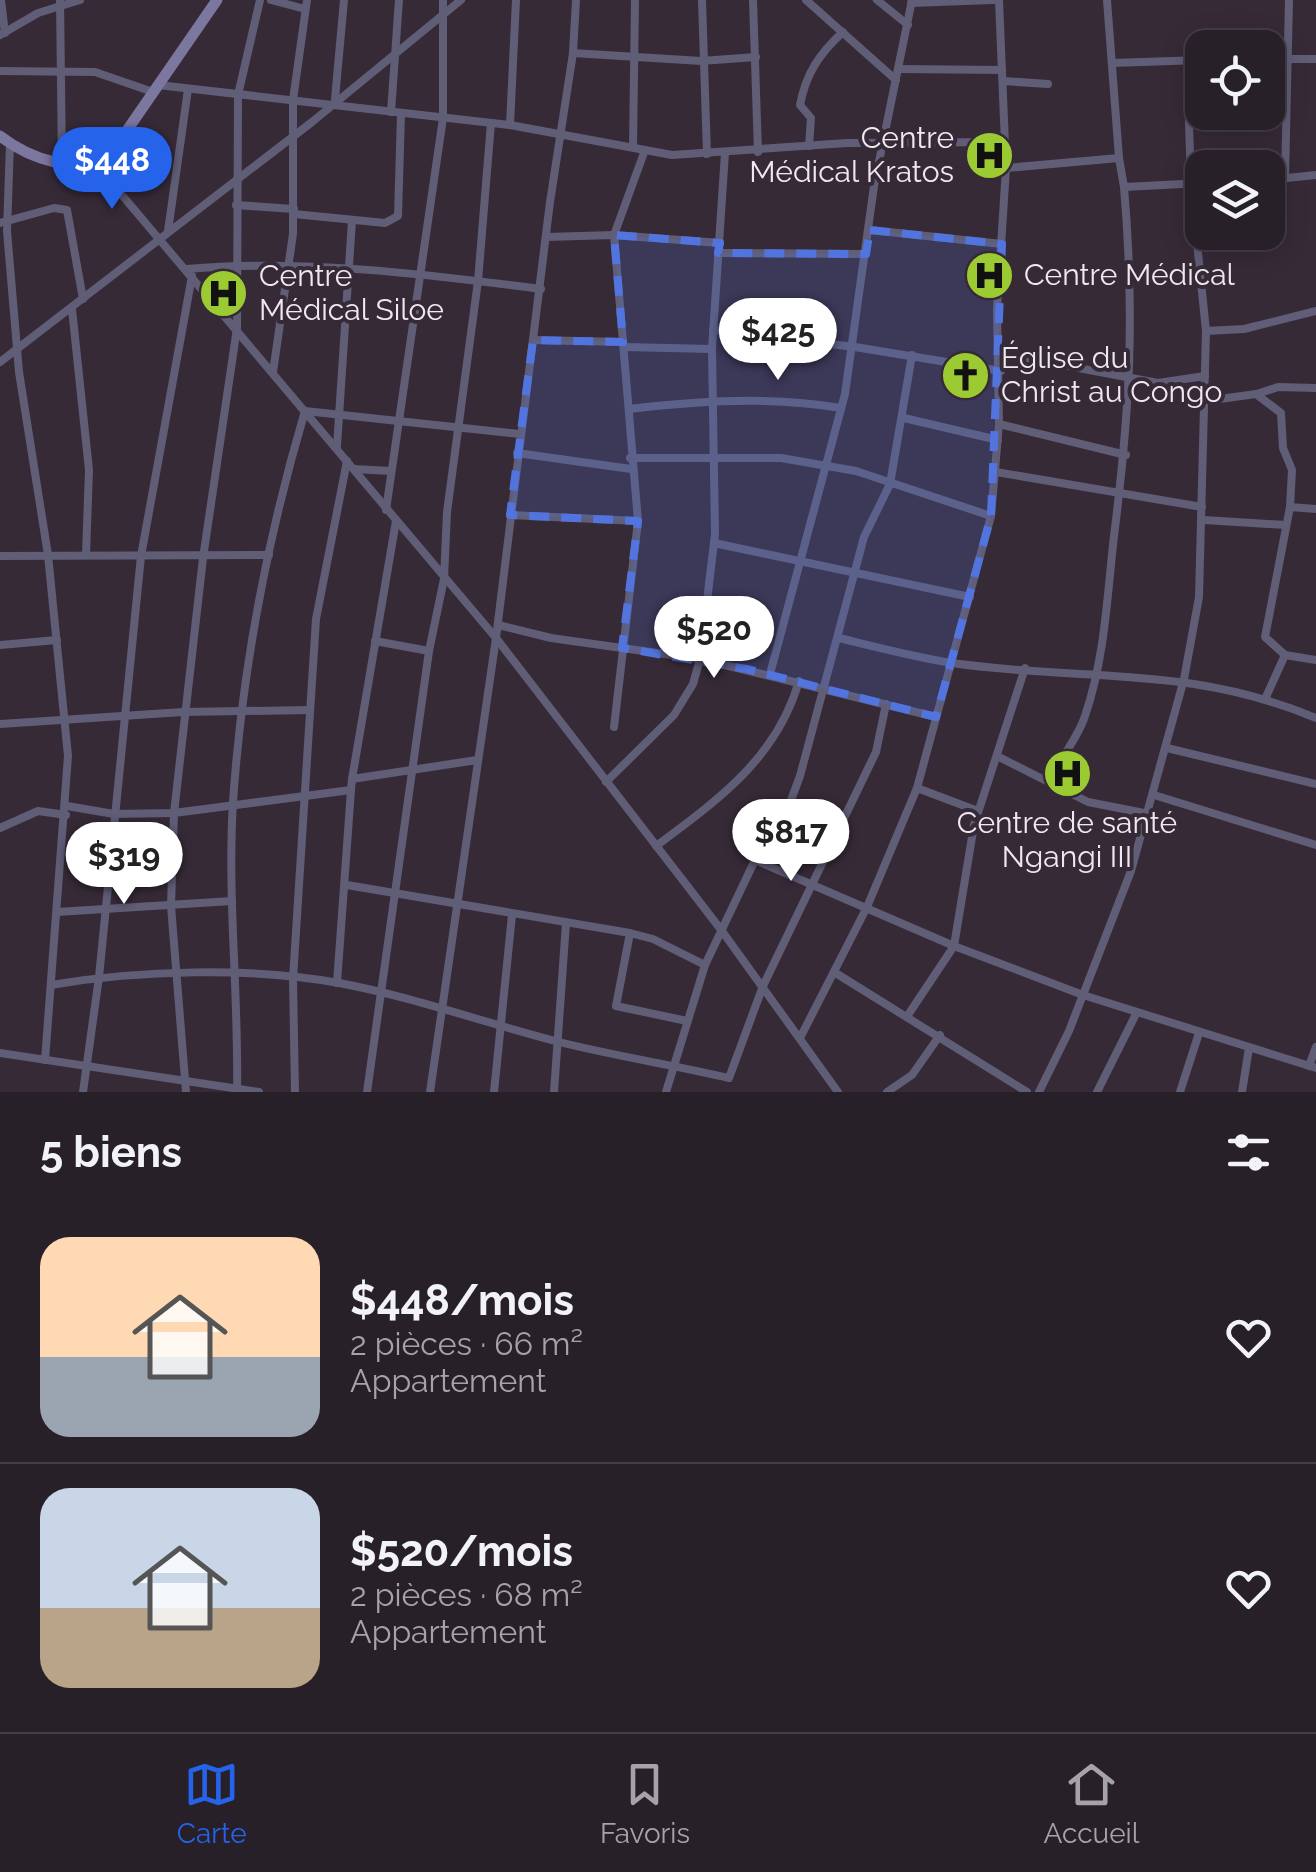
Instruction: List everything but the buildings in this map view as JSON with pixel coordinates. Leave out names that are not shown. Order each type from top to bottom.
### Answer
[{"type":"main road","points":[[5,140],[62,164],[94,162],[110,155],[216,0]]},
{"type":"street","points":[[1,0],[2,34],[60,4],[80,0]]},
{"type":"street","points":[[186,1087],[172,906],[174,812],[203,558],[237,328],[238,95],[260,0]]},
{"type":"street","points":[[271,0],[306,4],[293,100],[294,212],[272,372]]},
{"type":"street","points":[[332,103],[344,0]]},
{"type":"street","points":[[236,205],[385,223],[400,212],[392,55],[400,0]]},
{"type":"street","points":[[386,510],[443,118],[443,0]]},
{"type":"street","points":[[0,362],[294,136],[461,0]]},
{"type":"street","points":[[510,125],[516,0]]},
{"type":"street","points":[[430,1092],[498,625],[546,236],[574,53],[576,0]]},
{"type":"street","points":[[634,147],[638,56],[635,0]]},
{"type":"street","points":[[702,0],[706,154]]},
{"type":"street","points":[[753,0],[758,152]]},
{"type":"street","points":[[806,0],[896,80]]},
{"type":"street","points":[[877,0],[908,25]]},
{"type":"street","points":[[770,674],[841,408],[854,346],[883,142],[912,1],[996,0],[1006,168],[999,424],[990,516],[918,788],[867,907],[800,1038]]},
{"type":"street","points":[[1050,782],[1060,756],[1080,731],[1106,633],[1132,377],[1133,293],[1107,0]]},
{"type":"street","points":[[1289,0],[1285,178],[1316,176]]},
{"type":"street","points":[[60,4],[62,164]]},
{"type":"street","points":[[810,146],[811,120],[800,107],[803,90],[814,64],[843,32]]},
{"type":"street","points":[[574,53],[701,62],[756,57]]},
{"type":"street","points":[[1285,59],[1316,59]]},
{"type":"street","points":[[1112,63],[1185,62]]},
{"type":"street","points":[[899,69],[1002,70]]},
{"type":"street","points":[[0,71],[96,72],[156,89],[332,103],[510,125],[644,150],[706,154],[883,142],[1005,142]]},
{"type":"street","points":[[1002,80],[1048,84]]},
{"type":"street","points":[[168,231],[188,89]]},
{"type":"street","points":[[367,1092],[429,651],[444,579],[444,540],[478,280],[491,123]]},
{"type":"street","points":[[5,140],[4,222],[17,350],[48,555],[64,721],[67,811],[45,1060]]},
{"type":"street","points":[[614,727],[638,521],[614,235],[644,150]]},
{"type":"street","points":[[606,782],[674,715],[693,684],[700,659],[714,543],[712,330],[725,153]]},
{"type":"street","points":[[1006,168],[1119,158]]},
{"type":"street","points":[[94,162],[496,638],[722,931],[838,1092]]},
{"type":"street","points":[[1124,187],[1185,184]]},
{"type":"street","points":[[4,222],[54,208],[67,210],[83,299]]},
{"type":"street","points":[[336,447],[352,221]]},
{"type":"street","points":[[870,230],[1002,244]]},
{"type":"street","points":[[546,236],[614,235],[719,248],[866,254]]},
{"type":"street","points":[[1040,1092],[1083,995],[1148,814],[1184,679],[1199,598],[1204,520],[1206,331],[1198,250]]},
{"type":"street","points":[[189,272],[236,265],[418,274],[541,289]]},
{"type":"street","points":[[83,1092],[99,977],[142,556],[189,272]]},
{"type":"street","points":[[72,309],[89,470],[86,554]]},
{"type":"street","points":[[1206,331],[1244,328],[1316,311]]},
{"type":"street","points":[[712,330],[854,346],[1000,371]]},
{"type":"street","points":[[533,340],[712,349]]},
{"type":"street","points":[[999,353],[1158,383],[1205,376]]},
{"type":"street","points":[[767,865],[826,688],[864,536],[890,484],[912,355]]},
{"type":"street","points":[[1205,402],[1278,387],[1316,388]]},
{"type":"street","points":[[1256,394],[1281,414],[1283,448],[1292,470],[1290,507],[1265,636],[1285,655],[1316,660]]},
{"type":"street","points":[[629,409],[714,402],[800,402],[841,408]]},
{"type":"street","points":[[305,411],[520,434]]},
{"type":"street","points":[[237,1091],[233,802],[269,555],[280,496],[305,411]]},
{"type":"street","points":[[904,418],[998,440]]},
{"type":"street","points":[[999,424],[1126,454]]},
{"type":"street","points":[[518,453],[631,469]]},
{"type":"street","points":[[630,458],[714,454],[826,465],[990,516]]},
{"type":"street","points":[[295,1092],[293,978],[308,795],[316,619],[347,461]]},
{"type":"street","points":[[354,470],[391,471]]},
{"type":"street","points":[[996,472],[1202,506]]},
{"type":"street","points":[[1290,507],[1316,510]]},
{"type":"street","points":[[510,515],[638,521]]},
{"type":"street","points":[[1204,520],[1286,525]]},
{"type":"street","points":[[337,983],[352,779],[396,521]]},
{"type":"street","points":[[714,543],[970,598]]},
{"type":"street","points":[[0,556],[269,555]]},
{"type":"street","points":[[498,625],[800,680],[936,717]]},
{"type":"street","points":[[839,638],[953,663],[1184,679],[1266,697],[1316,718]]},
{"type":"street","points":[[0,645],[56,640]]},
{"type":"street","points":[[375,641],[429,651]]},
{"type":"street","points":[[1266,697],[1285,655]]},
{"type":"street","points":[[908,1015],[954,946],[978,811],[1025,668]]},
{"type":"street","points":[[656,846],[730,790],[769,748],[800,680]]},
{"type":"street","points":[[51,985],[99,977],[178,976],[293,978],[337,983],[442,1007],[558,1042],[730,1078],[762,986],[876,752],[886,704]]},
{"type":"street","points":[[0,724],[183,712],[310,710]]},
{"type":"street","points":[[1167,748],[1316,784]]},
{"type":"street","points":[[997,756],[1088,802],[1148,814]]},
{"type":"street","points":[[352,779],[477,760]]},
{"type":"street","points":[[918,788],[978,811]]},
{"type":"street","points":[[0,828],[38,810],[174,812],[351,790]]},
{"type":"street","points":[[1154,795],[1315,842]]},
{"type":"street","points":[[666,1092],[705,965],[753,862],[954,946],[1136,1014],[1312,1067],[1316,1048]]},
{"type":"street","points":[[347,886],[630,932],[654,939],[705,965]]},
{"type":"street","points":[[57,912],[232,901]]},
{"type":"street","points":[[494,1092],[512,915]]},
{"type":"street","points":[[554,1092],[566,922]]},
{"type":"street","points":[[630,932],[616,1005],[688,1021]]},
{"type":"street","points":[[834,972],[1028,1092]]},
{"type":"street","points":[[1097,1092],[1136,1014]]},
{"type":"street","points":[[1180,1092],[1199,1034]]},
{"type":"street","points":[[887,1092],[912,1075],[940,1035]]},
{"type":"street","points":[[1242,1092],[1249,1048]]},
{"type":"street","points":[[0,1053],[186,1087],[259,1092]]},
{"type":"highlighted area","points":[[870,230],[1002,244],[991,516],[936,717],[747,669],[622,648],[638,521],[510,515],[533,340],[623,342],[614,235],[720,243],[718,253],[866,254]]},
{"type":"place","name":"Centre Médical Kratos","points":[[989,155]]},
{"type":"place","name":"Centre Médical","points":[[989,275]]},
{"type":"place","name":"Centre Médical Siloe","points":[[224,293]]},
{"type":"place","name":"Église du Christ au Congo","points":[[966,375]]},
{"type":"place","name":"Centre de santé Ngangi III","points":[[1067,774]]}]
